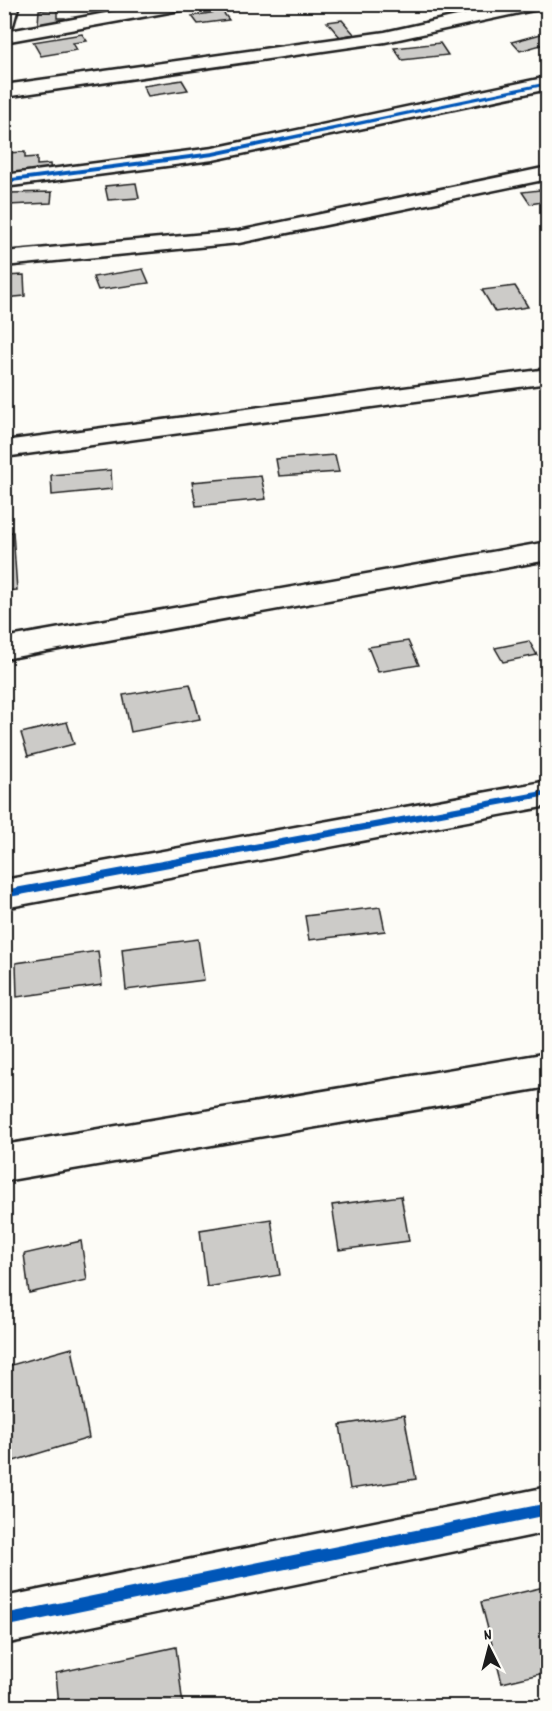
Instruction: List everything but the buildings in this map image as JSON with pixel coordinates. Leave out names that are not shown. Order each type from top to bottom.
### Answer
[{"type":"street","points":[[4,37],[186,4]]},
{"type":"street","points":[[4,92],[385,37],[538,4]]},
{"type":"street","points":[[4,181],[213,154],[548,83]]},
{"type":"street","points":[[4,259],[239,237],[548,173]]},
{"type":"street","points":[[4,449],[548,376]]},
{"type":"street","points":[[4,649],[548,551]]},
{"type":"street","points":[[4,894],[548,793]]},
{"type":"street","points":[[4,1163],[548,1070]]},
{"type":"street","points":[[4,1621],[548,1509]]},
{"type":"cycle path","points":[[4,181],[213,154],[548,83]]},
{"type":"cycle path","points":[[4,894],[548,793]]},
{"type":"cycle path","points":[[4,1621],[548,1509]]}]
